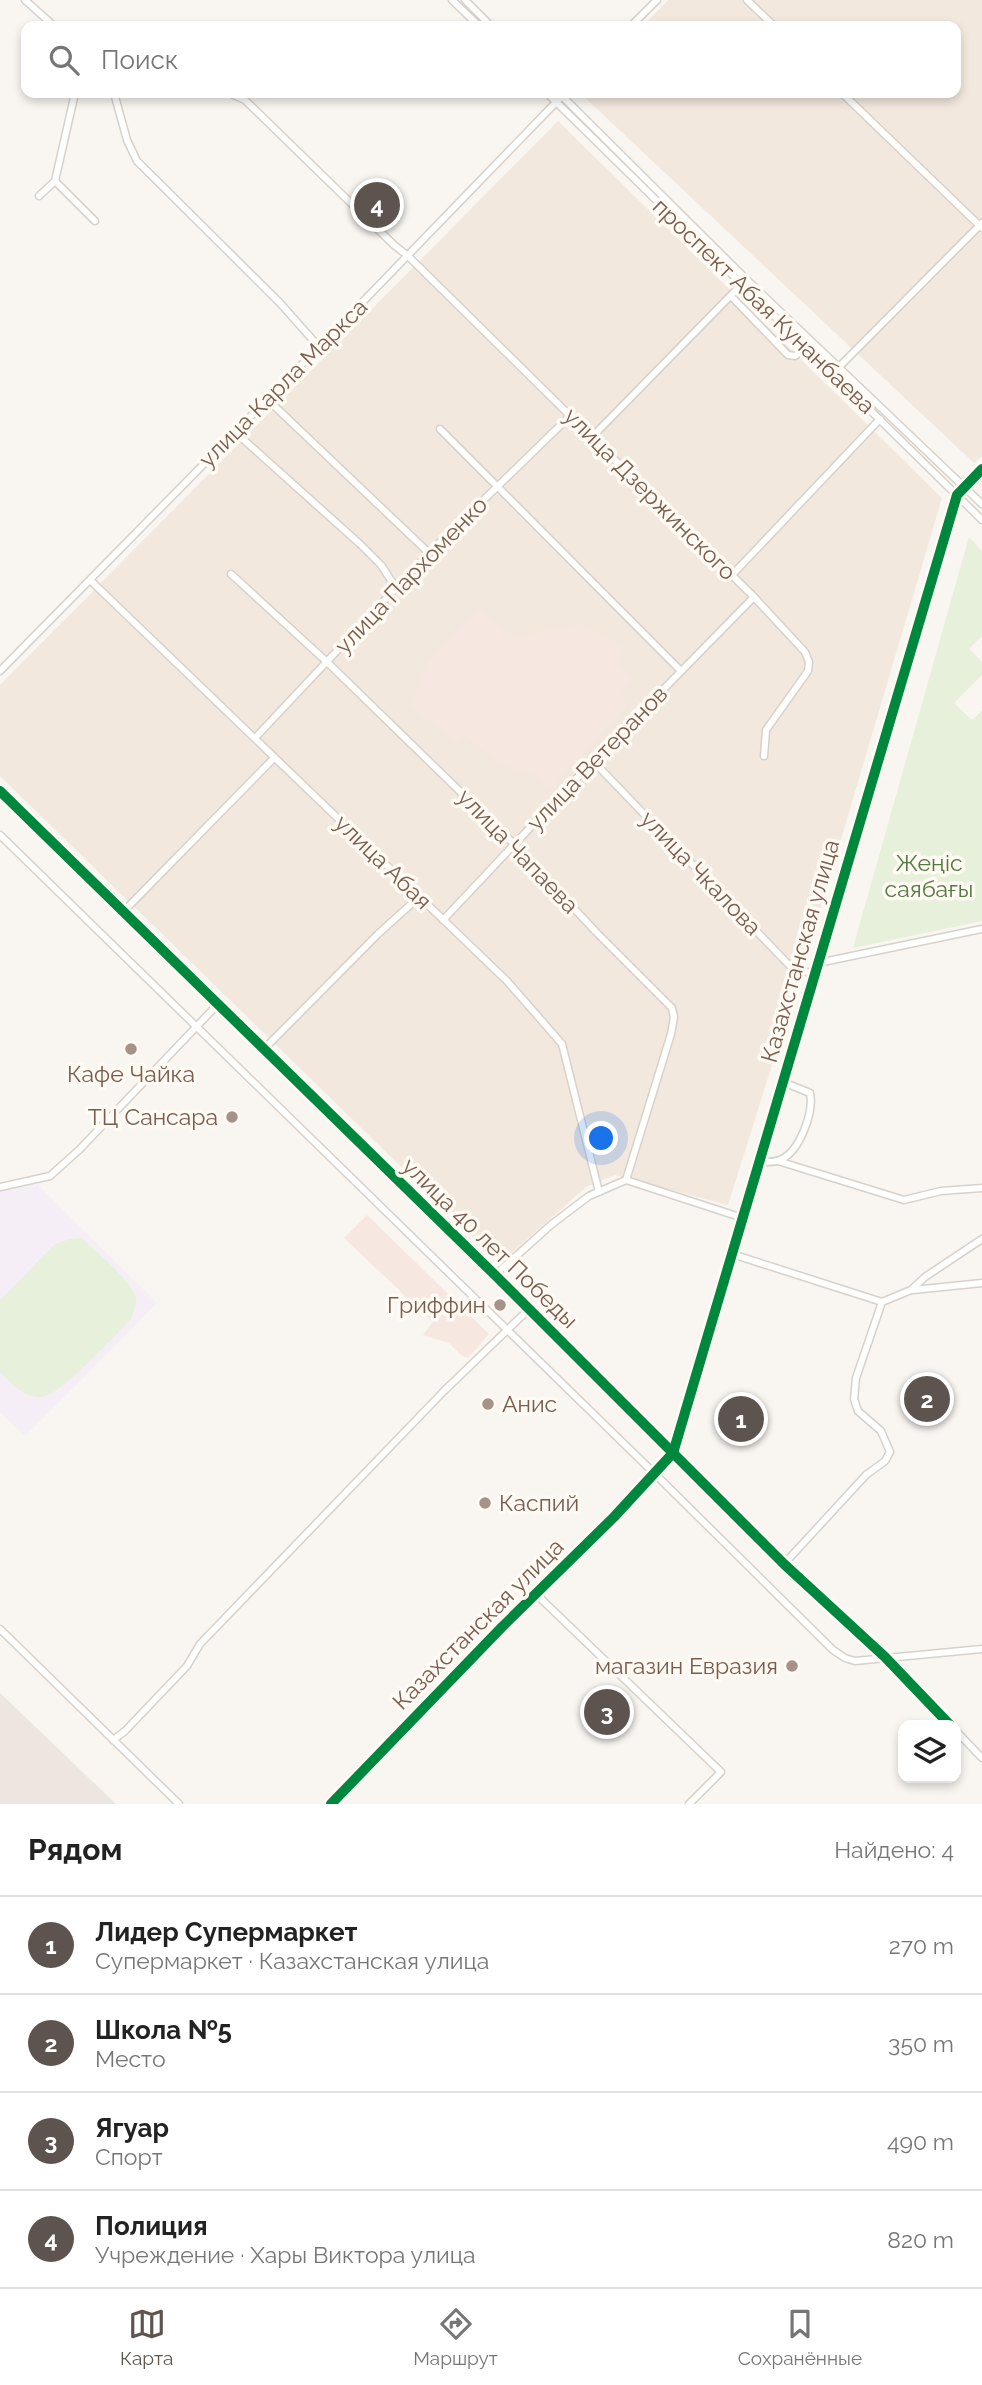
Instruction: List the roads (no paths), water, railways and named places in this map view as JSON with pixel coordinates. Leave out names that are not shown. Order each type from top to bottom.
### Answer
[{"type":"street","points":[[25,0],[48,21]]},
{"type":"street","points":[[452,0],[474,21]]},
{"type":"street","points":[[465,0],[486,21]]},
{"type":"street","points":[[636,21],[657,0]]},
{"type":"street","points":[[747,0],[769,21]]},
{"type":"street","points":[[39,196],[55,181],[74,98]]},
{"type":"street","points":[[115,98],[127,140],[137,161],[271,293],[319,347]]},
{"type":"street","name":"улица Дзержинского","points":[[240,98],[571,415],[754,597],[805,652],[810,662],[808,671],[766,730],[764,756]]},
{"type":"street","name":"проспект Абая Кунанбаева","points":[[552,98],[982,504]]},
{"type":"street","name":"улица Карла Маркса","points":[[0,670],[408,256],[559,98]]},
{"type":"street","name":"проспект Абая Кунанбаева","points":[[566,98],[806,347],[982,520]]},
{"type":"street","points":[[838,368],[981,225],[847,98]]},
{"type":"street","points":[[55,181],[95,221]]},
{"type":"street","points":[[592,437],[744,281]]},
{"type":"street","points":[[731,296],[788,355],[795,356],[806,347]]},
{"type":"street","points":[[267,399],[429,553]]},
{"type":"street","name":"улица Пархоменко","points":[[255,738],[429,553],[571,415]]},
{"type":"street","points":[[732,575],[880,419]]},
{"type":"street","points":[[440,429],[681,671]]},
{"type":"street","points":[[235,432],[360,544],[381,565],[396,588]]},
{"type":"street","name":"Казахстанская улица","points":[[331,1804],[656,1474],[673,1453],[957,495],[982,469]]},
{"type":"street","name":"улица Чапаева","points":[[231,574],[327,662],[514,844],[672,1008],[674,1017],[671,1034],[626,1180]]},
{"type":"street","name":"улица Абая","points":[[90,580],[507,981],[562,1044],[599,1192]]},
{"type":"street","name":"улица Ветеранов","points":[[443,920],[593,761],[754,597]]},
{"type":"street","points":[[123,912],[274,758]]},
{"type":"street","name":"улица Чкалова","points":[[593,761],[789,965],[815,975]]},
{"type":"street","name":"улица 40 лет Победы","points":[[0,791],[495,1275],[784,1564],[885,1657],[945,1720]]},
{"type":"street","points":[[0,835],[833,1650],[855,1661],[982,1649]]},
{"type":"street","points":[[263,1050],[378,934],[419,897]]},
{"type":"street","points":[[818,963],[982,929]]},
{"type":"street","points":[[0,1187],[50,1177],[217,1005]]},
{"type":"street","points":[[778,1161],[789,1154],[799,1140],[811,1100],[810,1093],[805,1089],[783,1082]]},
{"type":"street","points":[[759,1162],[778,1161],[904,1200],[942,1191],[982,1188]]},
{"type":"street","points":[[495,1275],[552,1224],[599,1192],[626,1180],[743,1218]]},
{"type":"street","points":[[911,1290],[925,1277],[982,1239]]},
{"type":"street","points":[[732,1254],[883,1302],[911,1290],[982,1283]]},
{"type":"street","points":[[784,1564],[866,1475],[885,1461],[890,1452],[881,1431],[858,1411],[853,1399],[856,1378],[883,1302]]},
{"type":"street","points":[[113,1740],[125,1731],[187,1666],[200,1644],[298,1545],[359,1478],[529,1309]]},
{"type":"street","points":[[537,1595],[721,1772],[689,1804]]},
{"type":"street","points":[[0,1629],[179,1804]]},
{"type":"street","points":[[961,1736],[982,1758]]},
{"type":"place","name":"Полиция","points":[[377,205]]},
{"type":"place","name":"Кафе Чайка","points":[[131,1049]]},
{"type":"place","name":"ТЦ Сансара","points":[[232,1117]]},
{"type":"place","name":"Гриффин","points":[[500,1305]]},
{"type":"place","name":"Школа №5","points":[[927,1399]]},
{"type":"place","name":"Анис","points":[[488,1404]]},
{"type":"place","name":"Лидер Супермаркет","points":[[741,1419]]},
{"type":"place","name":"Каспий","points":[[485,1503]]},
{"type":"place","name":"магазин Евразия","points":[[792,1666]]},
{"type":"place","name":"Ягуар","points":[[607,1712]]},
{"type":"park label","name":"Жеңіс саябағы","points":[[929,876]]}]
